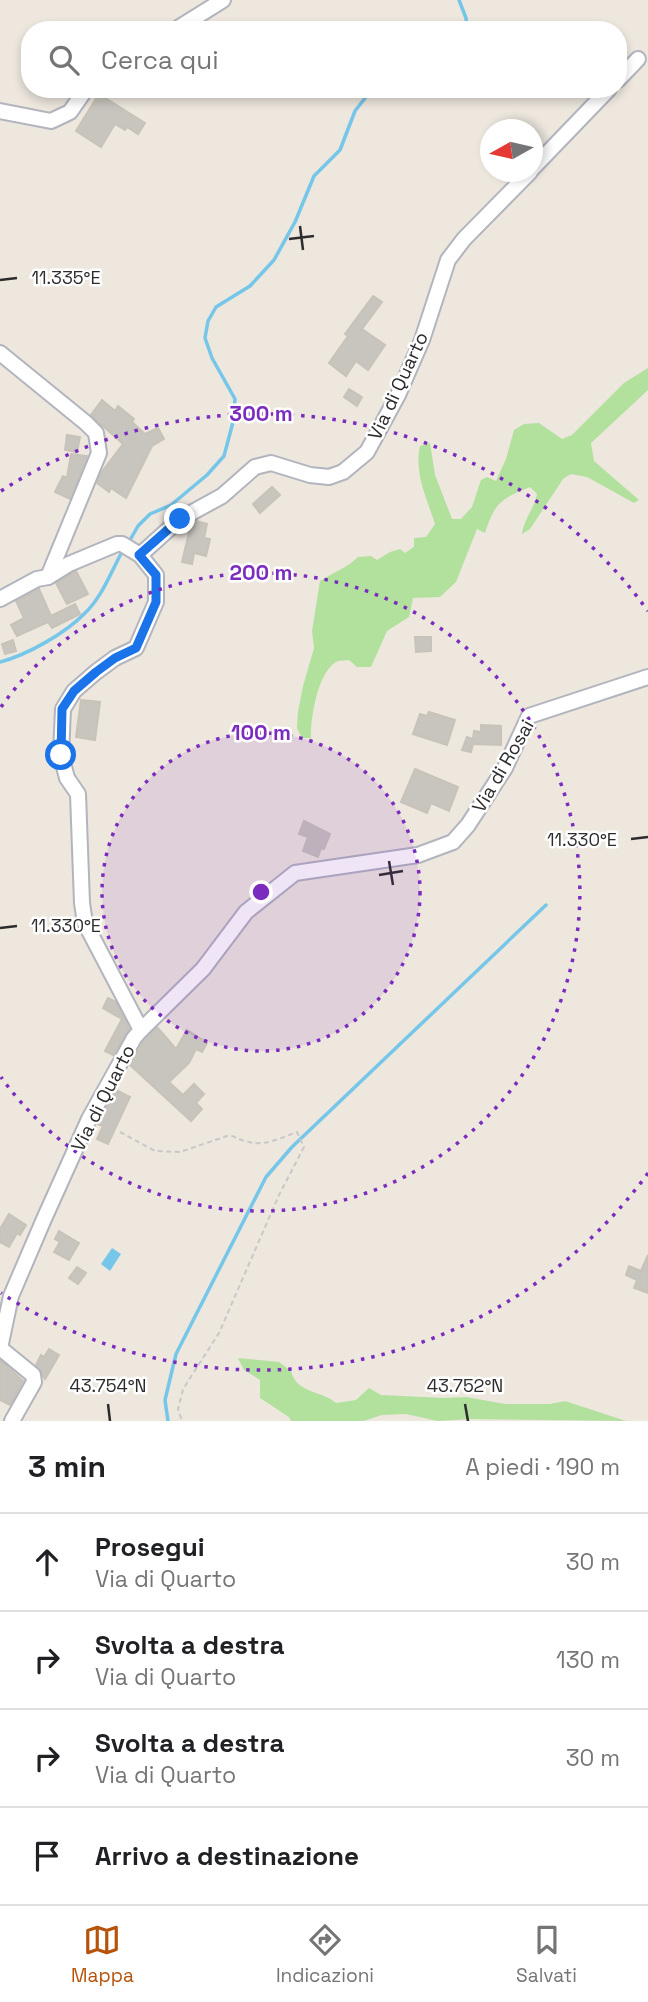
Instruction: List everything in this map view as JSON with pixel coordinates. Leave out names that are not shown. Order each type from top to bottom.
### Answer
[{"type":"street","points":[[189,21],[223,0]]},
{"type":"street","points":[[627,71],[638,59]]},
{"type":"street","points":[[0,111],[51,121],[70,112],[80,98]]},
{"type":"street","name":"Via di Quarto","points":[[543,158],[600,98]]},
{"type":"street","name":"Via di Quarto","points":[[12,1421],[34,1382],[33,1375],[0,1348],[11,1296],[89,1119],[141,1030],[85,923],[78,794],[67,778],[61,755],[62,709],[74,691],[96,672],[115,658],[136,648],[156,602],[156,575],[139,555],[180,519],[222,496],[255,467],[271,463],[310,475],[329,477],[343,472],[367,452],[398,395],[422,340],[448,260],[464,239],[519,182]]},
{"type":"street","points":[[0,353],[46,388],[96,433],[99,453],[48,577]]},
{"type":"street","points":[[0,599],[37,579],[48,577],[69,564],[117,544],[122,544],[139,555]]},
{"type":"street","name":"Via di Rosai","points":[[141,1030],[203,970],[246,912],[295,873],[418,855],[453,842],[468,825],[505,768],[528,716],[648,677]]},
{"type":"path","points":[[120,1132],[155,1151],[180,1152],[230,1135],[249,1145],[269,1142],[297,1132],[304,1147],[279,1195],[219,1333],[183,1389],[178,1409],[182,1421]]},
{"type":"green space","points":[[648,368],[648,390],[591,443],[594,461],[639,500],[634,503],[587,477],[571,474],[563,479],[530,529],[522,534],[537,494],[530,487],[505,499],[496,508],[485,533],[477,529],[456,582],[440,597],[413,598],[409,617],[387,631],[371,667],[357,667],[349,660],[338,661],[331,666],[320,684],[311,738],[302,738],[297,728],[298,712],[314,648],[312,631],[320,581],[358,557],[371,556],[377,560],[400,549],[405,553],[414,547],[414,538],[426,537],[435,524],[420,476],[420,446],[430,443],[435,475],[452,519],[461,519],[472,507],[481,480],[487,477],[496,481],[506,459],[514,430],[524,424],[539,423],[562,439],[572,435],[624,383]]},
{"type":"green space","points":[[238,1358],[279,1362],[291,1371],[298,1384],[336,1403],[356,1400],[369,1388],[381,1395],[466,1397],[505,1404],[550,1404],[565,1401],[626,1421],[438,1421],[406,1414],[382,1415],[363,1421],[291,1421],[260,1398],[260,1380],[244,1370]]},
{"type":"water","points":[[112,1248],[121,1254],[110,1271],[101,1264]]},
{"type":"building","points":[[97,98],[105,98],[145,123],[138,134],[115,124],[101,147],[76,131]]},
{"type":"building","points":[[373,296],[382,302],[362,329],[385,345],[368,370],[356,361],[346,376],[329,363],[348,336],[345,334]]},
{"type":"building","points":[[349,389],[362,397],[357,406],[344,397]]},
{"type":"building","points":[[102,400],[115,411],[118,406],[134,419],[132,422],[145,434],[158,428],[164,439],[152,446],[126,498],[111,488],[109,492],[97,483],[101,473],[123,444],[91,415]]},
{"type":"building","points":[[67,435],[80,437],[77,452],[65,450]]},
{"type":"building","points":[[71,454],[87,456],[70,499],[55,492],[63,476],[67,478]]},
{"type":"building","points":[[272,487],[280,495],[260,513],[253,504]]},
{"type":"building","points":[[196,521],[207,524],[204,538],[210,539],[206,556],[194,553],[192,564],[182,562],[191,524]]},
{"type":"building","points":[[76,571],[88,594],[67,604],[56,583]]},
{"type":"building","points":[[39,589],[51,616],[75,604],[80,614],[52,628],[48,622],[17,636],[11,625],[24,618],[16,601]]},
{"type":"building","points":[[415,637],[431,637],[431,651],[416,652]]},
{"type":"building","points":[[13,640],[16,651],[5,654],[2,644]]},
{"type":"building","points":[[81,700],[100,702],[95,740],[76,737]]},
{"type":"building","points":[[429,712],[455,720],[447,745],[413,734],[420,714],[427,716]]},
{"type":"building","points":[[481,725],[501,726],[501,745],[473,744],[471,752],[462,750],[467,737],[473,739],[474,731],[481,732]]},
{"type":"building","points":[[415,769],[458,787],[449,811],[431,803],[427,813],[401,802]]},
{"type":"building","points":[[304,821],[330,834],[318,857],[303,851],[308,837],[299,834]]},
{"type":"building","points":[[108,998],[116,1002],[129,1029],[113,1055],[105,1051],[122,1019],[103,1008]]},
{"type":"building","points":[[157,1027],[176,1049],[187,1030],[207,1043],[202,1052],[196,1049],[189,1063],[169,1082],[183,1095],[194,1084],[204,1094],[196,1103],[202,1109],[191,1121],[130,1065],[142,1044]]},
{"type":"building","points":[[116,1090],[130,1097],[108,1144],[97,1139],[103,1126],[97,1124]]},
{"type":"building","points":[[9,1214],[26,1225],[20,1235],[17,1233],[9,1247],[0,1242],[0,1229]]},
{"type":"building","points":[[59,1231],[79,1243],[69,1260],[54,1252],[60,1242],[55,1239]]},
{"type":"building","points":[[648,1255],[648,1293],[634,1288],[637,1280],[626,1275],[629,1266],[641,1271]]},
{"type":"building","points":[[77,1267],[86,1273],[78,1284],[69,1278]]},
{"type":"building","points":[[49,1349],[59,1355],[45,1379],[36,1365],[41,1355],[44,1357]]},
{"type":"building","points":[[0,1360],[23,1381],[10,1405],[0,1400]]},
{"type":"waterway","points":[[459,0],[466,21]]},
{"type":"waterway","points":[[130,540],[138,526],[150,514],[171,505],[207,475],[224,456],[233,422],[235,399],[212,358],[205,338],[208,321],[216,307],[250,286],[274,260],[295,222],[314,176],[340,150],[355,111],[365,98]]},
{"type":"waterway","points":[[0,662],[46,642],[77,621],[96,600],[122,552]]},
{"type":"waterway","points":[[168,1421],[165,1400],[176,1354],[266,1177],[292,1147],[546,905]]},
{"type":"route","points":[[61,755],[62,709],[74,691],[115,658],[136,648],[144,633],[156,602],[157,590],[156,575],[139,555],[180,519]]}]
